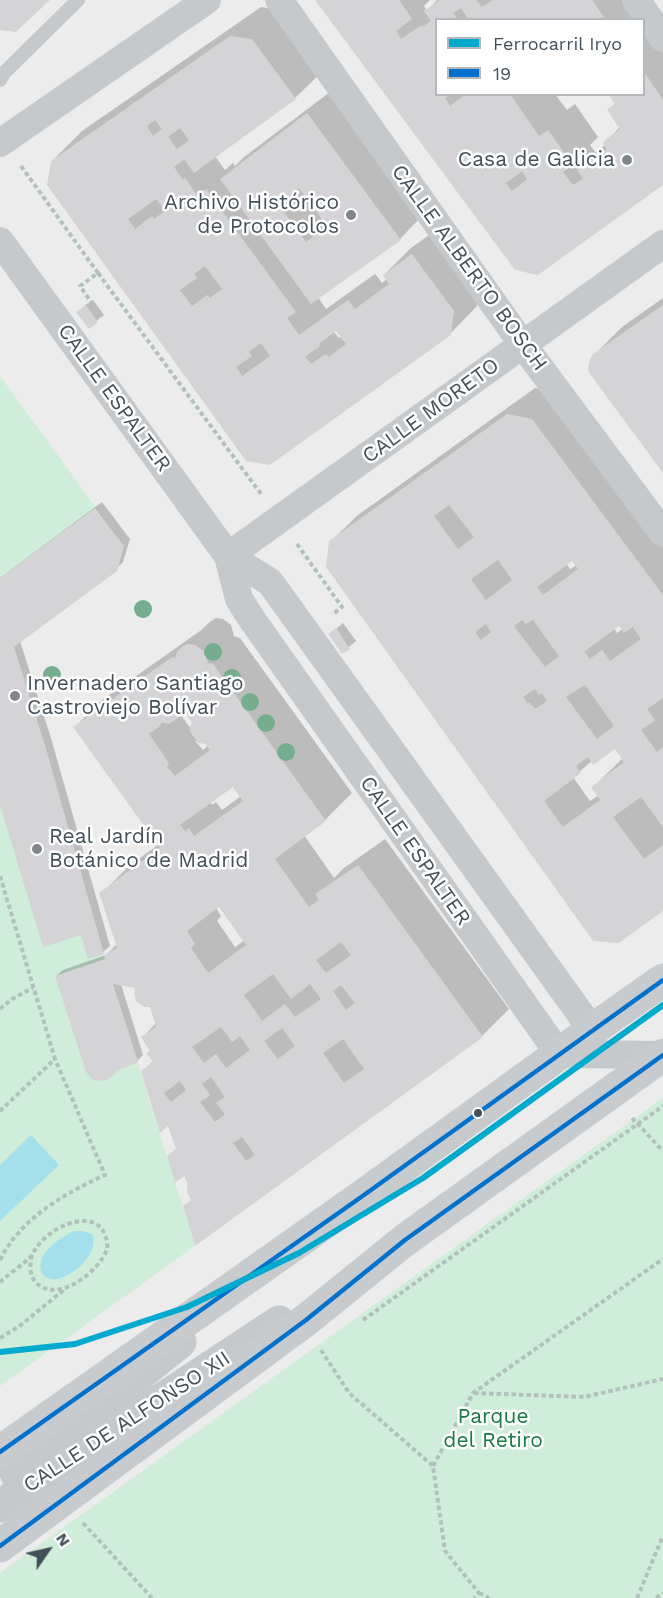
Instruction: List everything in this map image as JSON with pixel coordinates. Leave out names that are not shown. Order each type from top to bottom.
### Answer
[{"type":"main road","name":"CALLE DE ALFONSO XII","points":[[0,1452],[663,980]]},
{"type":"main road","name":"CALLE DE ALFONSO XII","points":[[0,1546],[306,1320],[405,1240],[663,1055]]},
{"type":"street","points":[[1,142],[207,0]]},
{"type":"street","name":"CALLE ALBERTO BOSCH","points":[[279,0],[523,345],[663,533]]},
{"type":"street","points":[[636,0],[663,38]]},
{"type":"street","name":"CALLE ESPALTER","points":[[0,241],[228,556],[239,599],[251,618],[559,1054]]},
{"type":"street","name":"CALLE MORETO","points":[[228,556],[663,244]]},
{"type":"street","name":"CALLE ESPALTER","points":[[228,556],[270,582],[591,1030]]},
{"type":"street","points":[[559,1054],[663,1055]]},
{"type":"street","name":"CALLE DE ALFONSO XII","points":[[0,1485],[364,1195]]},
{"type":"street","name":"CALLE DE ALFONSO XII","points":[[0,1506],[405,1240]]},
{"type":"lane","points":[[0,80],[4,73],[78,0]]},
{"type":"path","points":[[1,142],[342,607],[331,615],[334,618]]},
{"type":"path","points":[[96,309],[80,286],[98,273]]},
{"type":"path","points":[[0,876],[55,1059],[105,1175],[77,1188],[48,1208],[16,1235],[0,1260]]},
{"type":"path","points":[[0,1010],[12,999],[33,988]]},
{"type":"path","points":[[0,1111],[55,1059]]},
{"type":"path","points":[[637,1124],[663,1106]]},
{"type":"path","points":[[627,1113],[663,1151]]},
{"type":"path","points":[[0,1338],[21,1325],[66,1288],[80,1280],[100,1260],[107,1248],[106,1237],[101,1227],[90,1221],[76,1221],[60,1227],[37,1246],[32,1255],[31,1276],[36,1284],[47,1290],[56,1291],[66,1288]]},
{"type":"path","points":[[0,1282],[32,1255]]},
{"type":"path","points":[[489,1598],[479,1593],[445,1551],[433,1466],[473,1393],[663,1258]]},
{"type":"path","points":[[321,1350],[350,1393],[433,1466]]},
{"type":"path","points":[[473,1393],[584,1397],[663,1379]]},
{"type":"path","points":[[82,1522],[152,1598]]},
{"type":"path","points":[[637,1598],[663,1536]]},
{"type":"path","points":[[474,1598],[479,1593]]},
{"type":"path","points":[[656,1598],[663,1593]]},
{"type":"green space","name":"Real Jardín Botánico de Madrid","points":[[0,376],[124,546],[117,571],[14,647],[45,745],[104,955],[195,1246],[0,1386]]},
{"type":"green space","name":"Parque del Retiro","points":[[663,1098],[663,1598],[0,1598],[0,1573]]},
{"type":"water","points":[[31,1135],[59,1165],[0,1221],[0,1165]]},
{"type":"water","points":[[74,1231],[92,1234],[94,1242],[88,1257],[82,1265],[66,1276],[58,1279],[46,1277],[43,1275],[40,1264],[42,1258],[51,1247]]},
{"type":"building","points":[[0,0],[50,0],[16,32],[0,30]]},
{"type":"building","points":[[315,0],[399,0],[412,19],[396,31],[401,39],[431,21],[424,11],[440,0],[476,0],[482,7],[493,0],[592,0],[605,18],[468,18],[461,8],[453,13],[457,18],[435,18],[435,96],[448,96],[445,98],[450,106],[463,96],[511,96],[539,136],[548,130],[573,165],[563,172],[573,185],[583,179],[577,170],[607,149],[603,144],[605,140],[620,129],[607,110],[615,104],[609,96],[645,96],[645,73],[663,100],[663,185],[538,275],[515,270]],"holes":[[[522,171],[527,179],[512,191],[506,183]]]},
{"type":"building","points":[[230,36],[252,39],[296,99],[194,173],[184,159],[174,167],[197,195],[206,189],[296,312],[287,318],[299,335],[348,300],[355,309],[389,284],[383,275],[412,254],[454,311],[451,335],[270,465],[246,461],[47,185],[51,161]],"holes":[[[155,120],[162,129],[153,136],[147,126]],[[180,128],[189,140],[177,149],[168,137]],[[156,199],[165,211],[154,219],[152,216],[135,229],[128,219]],[[205,266],[222,289],[210,298],[207,295],[192,306],[180,290],[197,278],[194,274]],[[336,331],[346,344],[329,357],[326,354],[311,364],[305,357],[320,346],[319,344]],[[261,343],[270,356],[242,376],[236,367],[252,356],[249,352]]]},
{"type":"building","name":"Archivo Histórico de Protocolos","points":[[307,113],[401,240],[311,304],[220,179]],"holes":[[[299,188],[327,226],[306,242],[278,204]]]},
{"type":"building","points":[[86,305],[98,322],[89,329],[76,312]]},
{"type":"building","points":[[663,305],[663,473],[588,369],[593,354]]},
{"type":"building","points":[[507,414],[532,419],[663,595],[663,698],[647,709],[655,720],[641,730],[657,752],[663,747],[663,827],[641,797],[613,817],[644,859],[663,845],[663,911],[619,943],[593,941],[326,567],[329,541]],"holes":[[[449,505],[474,537],[458,549],[434,516]],[[498,560],[512,580],[486,600],[471,579]],[[572,561],[578,569],[543,595],[537,587]],[[522,620],[526,624],[533,620],[559,656],[545,667],[514,626]],[[486,624],[491,632],[481,640],[475,632]],[[619,626],[624,633],[633,627],[641,639],[610,661],[602,650],[590,659],[584,652]],[[585,685],[614,726],[597,739],[566,697]],[[535,689],[539,695],[542,693],[547,701],[535,709],[529,702],[528,704],[523,697]],[[615,749],[624,762],[591,787],[600,800],[563,827],[544,801],[581,773],[576,766],[588,757],[593,765]]]},
{"type":"building","name":"Invernadero Santiago Castroviejo Bolívar","points":[[95,508],[124,546],[117,571],[14,647],[45,745],[104,954],[88,959],[81,935],[43,947],[0,805],[0,578]]},
{"type":"building","points":[[336,628],[350,649],[342,654],[328,634]]},
{"type":"building","points":[[188,644],[195,645],[205,652],[208,663],[213,664],[326,821],[275,859],[309,907],[319,900],[315,894],[358,865],[483,1037],[195,1246],[183,1206],[191,1200],[187,1192],[187,1182],[184,1176],[175,1183],[167,1156],[176,1149],[168,1126],[160,1133],[141,1071],[153,1062],[146,1053],[150,1051],[141,1037],[156,1027],[150,1007],[144,1007],[136,1001],[135,988],[113,984],[138,1062],[117,1071],[105,1081],[93,1080],[86,1072],[55,976],[105,959],[104,955],[117,948],[99,893],[160,848],[73,727],[172,657],[175,658],[182,647]],"holes":[[[185,713],[192,722],[189,730],[198,743],[205,744],[210,750],[175,776],[167,767],[169,763],[149,734],[162,722],[169,724]],[[233,787],[243,801],[194,836],[189,828],[185,831],[180,825]],[[219,907],[246,945],[208,973],[191,948],[195,944],[187,931]],[[341,942],[351,955],[326,973],[316,960]],[[273,974],[291,999],[310,984],[321,999],[295,1017],[285,1004],[262,1021],[244,995]],[[341,985],[355,1003],[346,1010],[333,991]],[[221,1027],[232,1042],[240,1036],[250,1050],[226,1068],[216,1054],[204,1063],[192,1047]],[[282,1028],[295,1046],[278,1059],[264,1041]],[[343,1039],[364,1069],[344,1083],[323,1053]],[[211,1077],[225,1097],[216,1103],[225,1114],[215,1122],[200,1102],[210,1095],[202,1084]],[[180,1081],[186,1090],[171,1102],[164,1093]],[[242,1137],[255,1155],[246,1161],[233,1143]]]},
{"type":"rail line","name":"Iryo","points":[[0,1352],[75,1344],[187,1307],[299,1253],[423,1178],[663,1005]]},
{"type":"transit line","name":"19","points":[[0,1452],[663,980]]},
{"type":"transit line","name":"19","points":[[0,1546],[306,1320],[405,1240],[663,1055]]},
{"type":"place","name":"Casa de Galicia","points":[[627,160]]},
{"type":"place","name":"Archivo Histórico de Protocolos","points":[[351,215]]},
{"type":"place","name":"Invernadero Santiago Castroviejo Bolívar","points":[[15,696]]},
{"type":"place","name":"Real Jardín Botánico de Madrid","points":[[37,849]]}]
